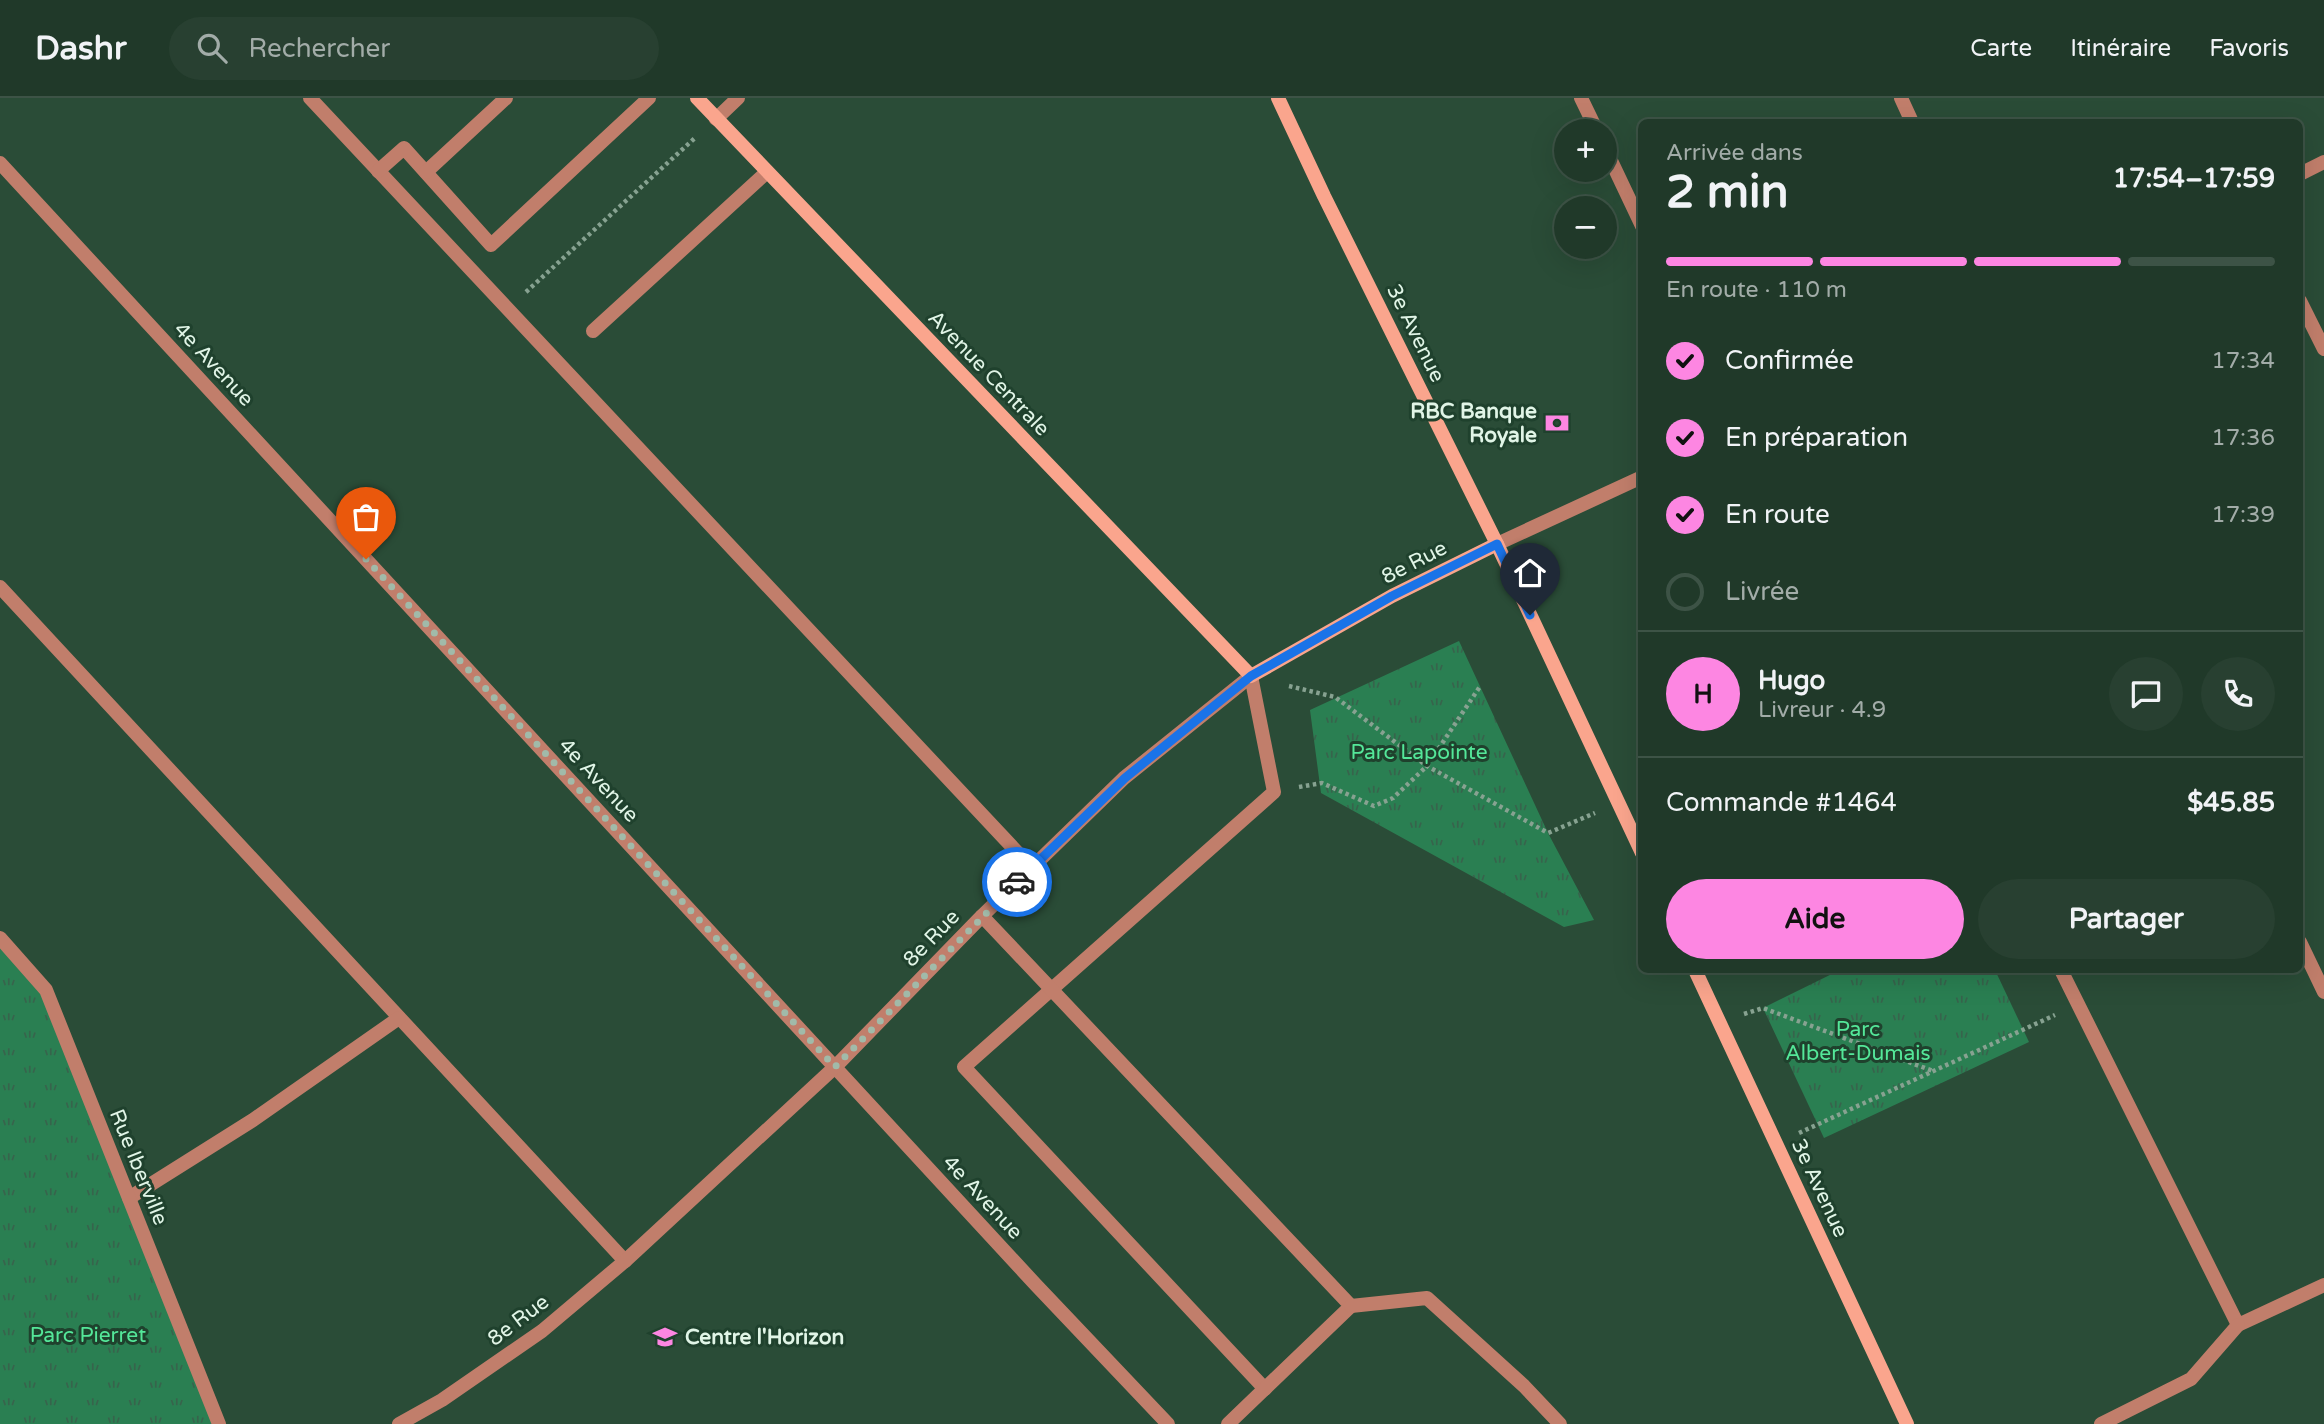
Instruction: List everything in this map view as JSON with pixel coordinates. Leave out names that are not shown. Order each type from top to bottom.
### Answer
[{"type":"main road","name":"Avenue Centrale","points":[[697,98],[1251,676]]},
{"type":"main road","name":"3e Avenue","points":[[1278,98],[1497,544],[1638,844]]},
{"type":"main road","name":"8e Rue","points":[[1251,676],[1392,596],[1497,544]]},
{"type":"main road","name":"3e Avenue","points":[[1696,973],[1907,1424]]},
{"type":"street","points":[[310,98],[1032,868]]},
{"type":"street","points":[[426,172],[506,98]]},
{"type":"street","points":[[378,171],[404,148],[491,245],[649,98]]},
{"type":"street","points":[[716,119],[738,98]]},
{"type":"street","points":[[1581,98],[1591,119]]},
{"type":"street","points":[[1900,98],[1910,119]]},
{"type":"street","points":[[2303,172],[2324,162]]},
{"type":"street","name":"4e Avenue","points":[[0,163],[1168,1424]]},
{"type":"street","points":[[593,331],[767,172]]},
{"type":"street","points":[[1617,173],[1638,218]]},
{"type":"street","points":[[2303,307],[2324,349]]},
{"type":"street","name":"8e Rue","points":[[1497,544],[1638,479]]},
{"type":"street","points":[[0,587],[625,1261]]},
{"type":"street","points":[[1251,676],[1275,792],[964,1067],[1265,1389]]},
{"type":"street","name":"8e Rue","points":[[399,1424],[442,1400],[542,1331],[625,1261],[835,1067],[982,916],[1125,778],[1251,676]]},
{"type":"street","points":[[982,916],[1352,1306]]},
{"type":"street","name":"Rue Iberville","points":[[0,938],[46,990],[219,1424]]},
{"type":"street","points":[[2303,948],[2324,992]]},
{"type":"street","points":[[2062,973],[2238,1325]]},
{"type":"street","points":[[129,1199],[253,1120],[399,1018]]},
{"type":"street","points":[[2101,1424],[2191,1379],[2238,1325],[2324,1285]]},
{"type":"street","points":[[1228,1424],[1352,1306],[1427,1298],[1524,1386],[1560,1424]]},
{"type":"path","points":[[508,309],[716,119]]},
{"type":"path","points":[[1251,676],[1335,697],[1427,766],[1549,833],[1618,802]]},
{"type":"path","points":[[1275,792],[1322,783],[1374,806],[1393,798],[1427,766],[1481,685]]},
{"type":"path","points":[[1776,1143],[2078,1004]]},
{"type":"path","points":[[1720,1023],[1763,1008],[1934,1072]]},
{"type":"green space","name":"Parc Lapointe","points":[[1459,641],[1548,833],[1594,920],[1564,927],[1321,793],[1310,710]]},
{"type":"green space","name":"Parc Pierret","points":[[0,938],[46,990],[219,1424],[0,1424]]},
{"type":"green space","name":"Parc Albert-Dumais","points":[[1834,973],[1996,973],[2029,1042],[1824,1138],[1763,1008]]},
{"type":"way so far","points":[[366,559],[835,1067],[1017,882]]},
{"type":"place","name":"RBC Banque Royale","points":[[1557,423]]},
{"type":"place","name":"Centre l'Horizon","points":[[665,1337]]},
{"type":"route","points":[[1017,882],[1125,778],[1251,676],[1392,596],[1497,544],[1530,615]]}]
